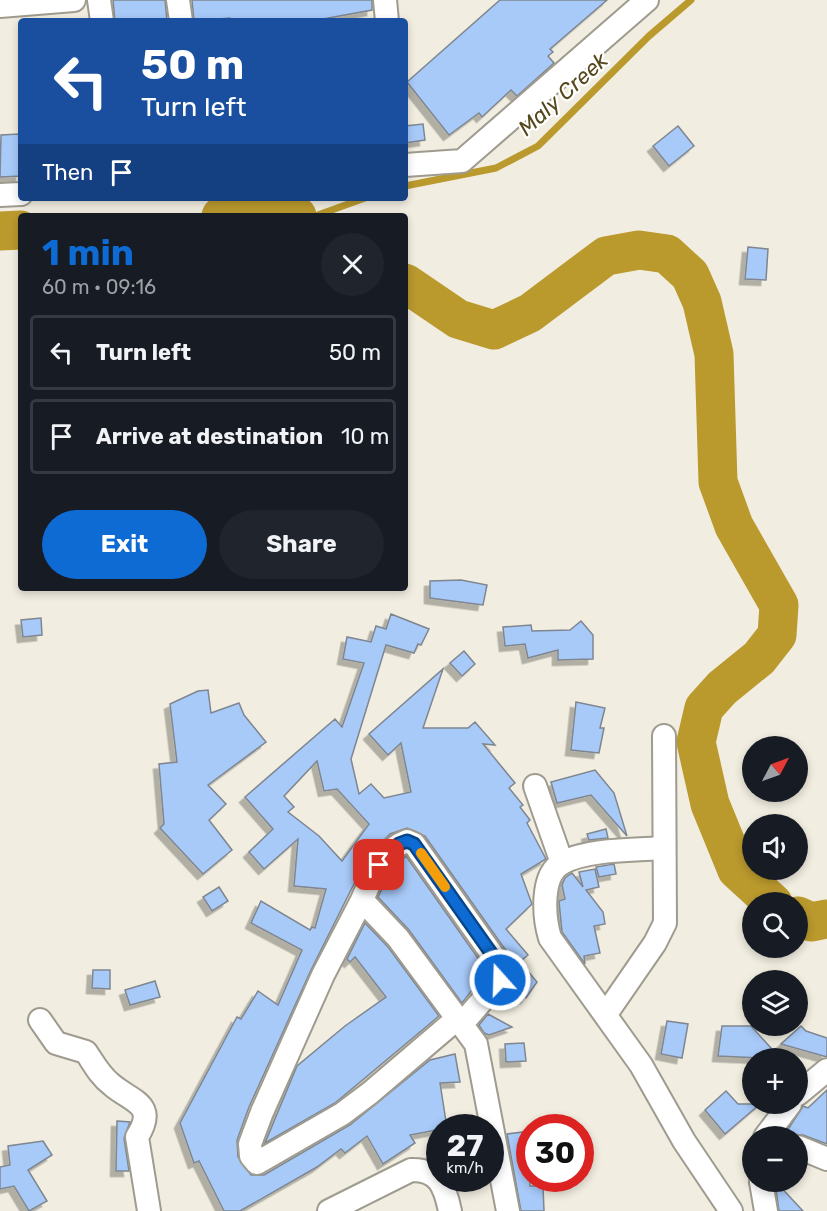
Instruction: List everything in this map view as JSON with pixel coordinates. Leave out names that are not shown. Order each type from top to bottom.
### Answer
[{"type":"street","points":[[0,6],[28,13],[74,0]]},
{"type":"street","points":[[99,0],[102,18]]},
{"type":"street","points":[[178,0],[181,18]]},
{"type":"street","points":[[385,0],[387,18]]},
{"type":"street","points":[[408,165],[462,161],[647,0]]},
{"type":"street","points":[[0,195],[18,194]]},
{"type":"street","points":[[606,1014],[655,943],[664,923],[664,736]]},
{"type":"street","points":[[536,786],[562,863]]},
{"type":"street","points":[[407,841],[414,844],[501,967],[500,980],[467,1018],[458,1018],[370,1093],[342,1113],[257,1162],[251,1156],[250,1144],[262,1112],[323,975],[362,900],[379,865],[390,852],[407,841]]},
{"type":"street","points":[[664,848],[604,853],[562,863],[556,867],[544,904],[548,930],[572,972],[606,1014],[641,1065],[684,1142],[731,1211]]},
{"type":"street","points":[[362,900],[398,938],[476,1044],[508,1211]]},
{"type":"street","points":[[40,1020],[56,1043],[86,1052],[100,1074],[113,1087],[138,1101],[145,1114],[144,1125],[137,1137],[149,1211]]},
{"type":"street","points":[[808,1086],[827,1070]]},
{"type":"street","points":[[808,1151],[827,1159]]},
{"type":"street","points":[[329,1211],[411,1170],[422,1170],[433,1174],[441,1181],[450,1211]]},
{"type":"street","points":[[763,1192],[766,1211]]},
{"type":"building","points":[[113,0],[165,0],[167,18],[115,18]]},
{"type":"building","points":[[192,0],[372,0],[372,10],[328,18],[194,18]]},
{"type":"building","points":[[500,0],[607,0],[550,49],[553,52],[548,56],[554,63],[517,96],[511,90],[482,117],[479,113],[449,135],[408,81]]},
{"type":"building","points":[[423,124],[425,140],[408,143],[408,126]]},
{"type":"building","points":[[678,126],[694,146],[669,166],[653,146]]},
{"type":"building","points":[[18,134],[18,176],[0,177],[1,135]]},
{"type":"building","points":[[748,247],[768,249],[766,280],[745,279]]},
{"type":"building","points":[[461,580],[487,585],[483,605],[430,598],[430,581]]},
{"type":"building","points":[[391,614],[429,629],[414,653],[386,645],[351,759],[359,794],[371,784],[384,798],[411,792],[401,743],[388,755],[369,734],[443,669],[423,728],[468,728],[475,722],[495,745],[483,744],[515,783],[509,788],[523,805],[520,807],[530,820],[527,823],[546,859],[521,874],[532,904],[506,929],[528,955],[520,962],[537,982],[526,998],[510,989],[514,968],[512,959],[425,836],[407,828],[390,834],[367,858],[311,970],[249,1107],[237,1140],[238,1157],[251,1175],[264,1175],[350,1125],[430,1060],[455,1054],[460,1082],[440,1083],[445,1114],[426,1114],[426,1132],[410,1135],[415,1143],[383,1164],[367,1136],[345,1153],[341,1149],[317,1167],[240,1211],[224,1211],[199,1161],[194,1163],[180,1123],[237,1017],[241,1019],[258,991],[278,1005],[302,950],[251,923],[261,901],[310,930],[312,927],[315,928],[326,889],[294,886],[298,839],[264,869],[249,852],[273,829],[245,797],[335,719],[342,727],[364,663],[343,659],[347,637],[371,642],[376,626],[386,629]],"holes":[[[317,761],[324,791],[337,789],[369,824],[342,861],[319,836],[288,812],[294,807],[284,796]]]},
{"type":"building","points":[[41,618],[42,635],[23,637],[21,620]]},
{"type":"building","points":[[581,621],[593,635],[593,659],[558,660],[558,650],[528,658],[525,644],[505,646],[503,627],[531,625],[532,631],[570,630]]},
{"type":"building","points":[[464,651],[475,664],[462,676],[450,663]]},
{"type":"building","points":[[208,690],[211,713],[239,703],[244,715],[266,742],[208,785],[226,804],[209,820],[232,850],[203,874],[160,828],[164,824],[159,764],[177,762],[170,704],[198,691]]},
{"type":"building","points":[[576,702],[605,708],[600,728],[604,728],[599,753],[571,750]]},
{"type":"building","points":[[595,770],[614,793],[627,836],[591,795],[557,803],[551,782]]},
{"type":"building","points":[[606,829],[608,838],[589,840],[587,834]]},
{"type":"building","points":[[406,856],[487,971],[462,1003],[409,930],[378,897],[390,873]]},
{"type":"building","points":[[614,864],[616,874],[599,877],[596,867]]},
{"type":"building","points":[[595,869],[599,887],[586,890],[603,912],[605,924],[594,926],[600,953],[584,956],[585,964],[562,932],[559,901],[565,899],[562,885],[565,878],[572,873],[583,887],[579,872]]},
{"type":"building","points":[[219,887],[228,901],[212,911],[203,897]]},
{"type":"building","points":[[365,923],[388,947],[439,1016],[335,1103],[265,1143],[297,1066],[345,1026],[386,997],[355,957],[350,962],[347,959]]},
{"type":"building","points":[[93,970],[110,970],[110,989],[92,988]]},
{"type":"building","points":[[155,981],[160,997],[130,1005],[125,990]]},
{"type":"building","points":[[488,1014],[512,1027],[489,1035],[484,1033],[479,1025]]},
{"type":"building","points":[[667,1021],[688,1024],[682,1058],[661,1054]]},
{"type":"building","points":[[722,1026],[742,1026],[742,1036],[760,1036],[771,1048],[742,1048],[742,1057],[718,1056]]},
{"type":"building","points":[[808,1032],[827,1038],[827,1057],[808,1052],[808,1048],[795,1048],[781,1044],[790,1036],[808,1036]]},
{"type":"building","points":[[524,1043],[526,1061],[506,1062],[505,1044]]},
{"type":"building","points":[[827,1090],[827,1144],[808,1137],[808,1126],[790,1126],[798,1114],[808,1114],[808,1108]]},
{"type":"building","points":[[726,1091],[738,1104],[742,1104],[742,1114],[748,1114],[725,1134],[705,1110]]},
{"type":"building","points":[[117,1121],[130,1122],[124,1138],[129,1171],[116,1171]]},
{"type":"building","points":[[516,1133],[516,1184],[507,1134]]},
{"type":"building","points":[[43,1141],[52,1155],[28,1170],[47,1201],[29,1211],[14,1186],[0,1189],[0,1167],[10,1165],[8,1146]]},
{"type":"building","points":[[518,1192],[543,1192],[544,1211],[521,1211]]},
{"type":"building","points":[[776,1192],[785,1192],[803,1211],[779,1211]]},
{"type":"waterway","name":"Maly Creek","points":[[408,185],[496,168],[538,146],[649,36],[691,0]]},
{"type":"waterway","name":"Maly Creek","points":[[323,213],[357,201]]},
{"type":"waterway","points":[[246,213],[266,213]]},
{"type":"waterway","points":[[0,231],[18,230]]},
{"type":"waterway","points":[[408,285],[458,319],[494,330],[530,313],[606,256],[639,250],[667,254],[690,275],[702,302],[714,354],[718,482],[734,526],[779,605],[777,635],[759,658],[722,688],[704,708],[696,742],[710,804],[737,870],[761,892]]},
{"type":"waterway","points":[[808,921],[827,919]]},
{"type":"slow traffic","points":[[421,853],[445,887]]},
{"type":"route","points":[[379,865],[399,844],[407,841],[414,844],[501,967],[500,980]]}]
